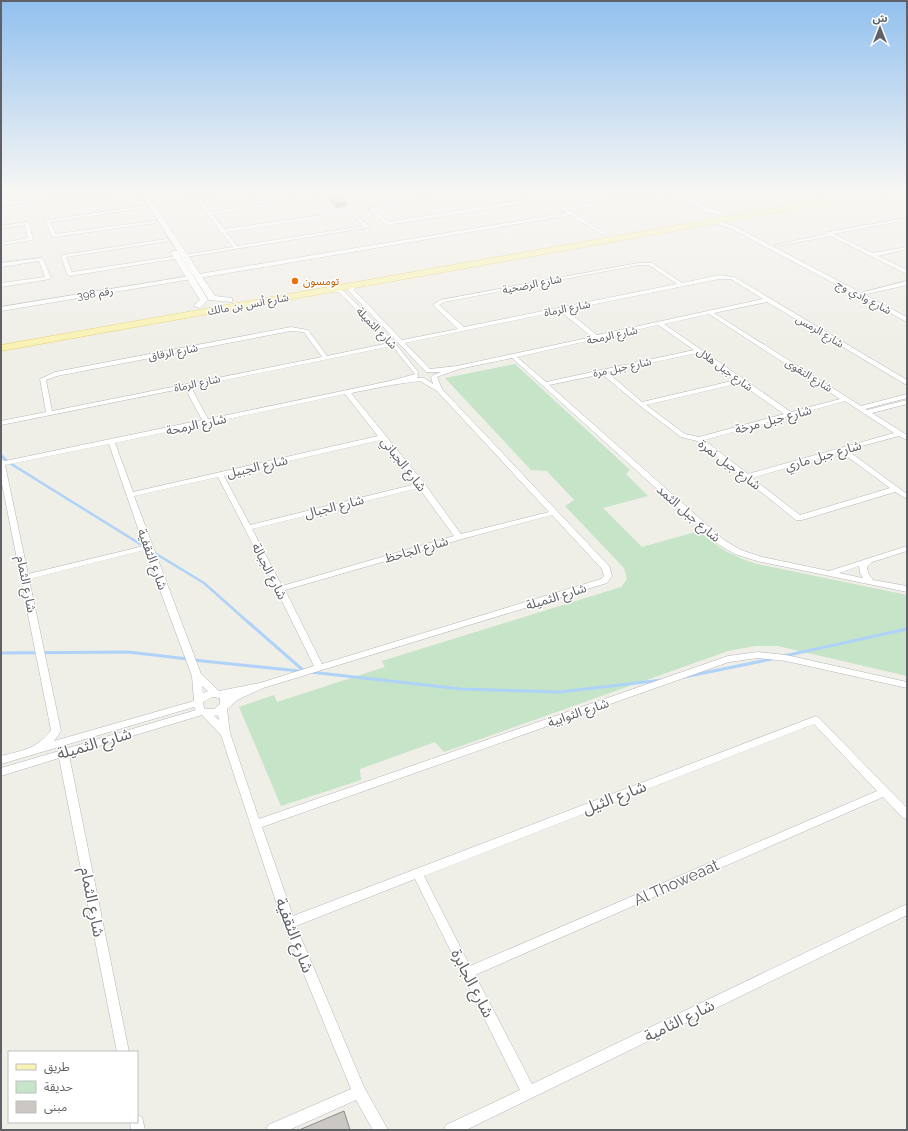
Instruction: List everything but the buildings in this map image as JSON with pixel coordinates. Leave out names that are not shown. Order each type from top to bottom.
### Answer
[{"type":"main road","name":"شارع أنس بن مالك","points":[[1,341],[548,244]]},
{"type":"main road","name":"شارع أنس بن مالك","points":[[1,348],[588,244]]},
{"type":"main road","points":[[497,253],[496,256],[505,259]]},
{"type":"main road","points":[[456,260],[466,262],[464,266]]},
{"type":"street","points":[[142,244],[63,256],[70,274],[177,257]]},
{"type":"street","points":[[168,244],[204,300],[197,306]]},
{"type":"street","points":[[178,244],[212,298],[229,300]]},
{"type":"street","points":[[233,244],[236,248]]},
{"type":"street","points":[[186,256],[263,244]]},
{"type":"street","points":[[199,276],[392,244]]},
{"type":"street","name":"شارع وادي وج","points":[[768,244],[907,320]]},
{"type":"street","points":[[777,245],[784,244]]},
{"type":"street","points":[[850,244],[907,272]]},
{"type":"street","name":"شارع وادي وج","points":[[777,245],[907,312]]},
{"type":"street","points":[[873,255],[907,248]]},
{"type":"street","points":[[1,265],[41,259],[48,278],[1,285]]},
{"type":"street","name":"شارع الرضحية","points":[[462,329],[436,305],[442,301],[638,264],[650,264],[682,285]]},
{"type":"street","name":"شارع الرماة","points":[[401,342],[719,277],[732,278]]},
{"type":"street","name":"رقم 398","points":[[1,309],[190,278]]},
{"type":"street","name":"شارع الرمس","points":[[732,278],[907,383]]},
{"type":"street","points":[[867,292],[907,284]]},
{"type":"street","name":"شارع الثميلة","points":[[354,285],[351,290],[432,374]]},
{"type":"street","name":"شارع الثميلة","points":[[260,686],[604,581],[608,576],[606,568],[439,390],[419,377],[393,344],[342,292],[332,289]]},
{"type":"street","points":[[201,294],[205,296],[210,293]]},
{"type":"street","name":"شارع الرمحة","points":[[1,463],[347,393],[767,300]]},
{"type":"street","points":[[561,310],[597,338]]},
{"type":"street","name":"شارع التقوى","points":[[710,313],[907,438]]},
{"type":"street","name":"شارع جبل هلال","points":[[660,324],[789,414]]},
{"type":"street","name":"شارع الرقاق","points":[[50,413],[43,380],[55,374],[291,329],[306,331],[325,356]]},
{"type":"street","name":"شارع الرماة","points":[[1,423],[325,356],[393,344]]},
{"type":"street","name":"شارع جبل مرة","points":[[545,384],[699,351]]},
{"type":"street","name":"شارع جبل الثمد","points":[[513,356],[721,542],[738,552],[760,559],[907,589]]},
{"type":"street","name":"شارع جبل نمرة","points":[[602,371],[641,404],[683,436],[699,439],[799,518],[896,489]]},
{"type":"street","points":[[432,374],[439,390]]},
{"type":"street","points":[[641,404],[740,381]]},
{"type":"street","points":[[187,385],[206,422]]},
{"type":"street","name":"شارع الجباني","points":[[347,393],[421,485],[459,537]]},
{"type":"street","points":[[861,408],[907,396]]},
{"type":"street","name":"شارع جبل مرخة","points":[[699,439],[846,399]]},
{"type":"street","points":[[867,412],[907,402]]},
{"type":"street","name":"شارع جبل ماري","points":[[747,477],[900,433]]},
{"type":"street","name":"شارع الجبيل","points":[[131,495],[383,437]]},
{"type":"street","name":"شارع الثقفية","points":[[111,441],[148,547],[197,676]]},
{"type":"street","points":[[842,450],[907,497]]},
{"type":"street","name":"شارع الثمام","points":[[1,463],[26,577],[56,731]]},
{"type":"street","name":"شارع الجبالة","points":[[220,475],[280,588],[319,668]]},
{"type":"street","name":"شارع الجبال","points":[[248,528],[421,485]]},
{"type":"street","name":"شارع الجاحظ","points":[[280,588],[459,537],[553,513]]},
{"type":"street","points":[[26,577],[148,547]]},
{"type":"street","points":[[829,573],[907,548]]},
{"type":"street","points":[[868,561],[863,566],[864,573],[871,582]]},
{"type":"street","name":"شارع الثوابية","points":[[255,825],[728,659],[758,655],[786,658],[907,685]]},
{"type":"street","points":[[197,676],[226,698],[224,707]]},
{"type":"street","points":[[197,676],[201,707],[226,733]]},
{"type":"street","points":[[201,707],[206,694],[260,686]]},
{"type":"street","points":[[185,712],[201,707],[215,712],[224,707],[234,698],[260,686]]},
{"type":"street","name":"شارع الثقفية","points":[[224,707],[226,733],[255,825],[289,923],[359,1092],[381,1130]]},
{"type":"street","name":"شارع الثميلة","points":[[1,760],[73,739],[185,712]]},
{"type":"street","name":"شارع الثميلة","points":[[1,772],[185,712]]},
{"type":"street","name":"شارع الثيل","points":[[289,923],[816,720],[907,815]]},
{"type":"street","points":[[38,749],[49,740],[56,731],[73,739]]},
{"type":"street","name":"شارع الثمام","points":[[63,752],[123,1051]]},
{"type":"street","name":"Al Thoweaat","points":[[468,973],[884,792]]},
{"type":"street","name":"شارع الجابرة","points":[[417,873],[529,1093]]},
{"type":"street","name":"شارع الثامية","points":[[451,1130],[907,908]]},
{"type":"street","points":[[273,1130],[359,1092]]},
{"type":"green space","points":[[515,364],[630,470],[626,474],[648,496],[603,508],[642,547],[699,531],[726,551],[757,564],[907,595],[907,676],[778,646],[755,646],[728,651],[444,752],[435,742],[360,769],[361,780],[281,806],[239,707],[274,695],[277,702],[385,667],[382,661],[621,587],[627,579],[624,568],[565,506],[574,500],[547,471],[531,470],[445,378]]},
{"type":"waterway","points":[[1,455],[8,462],[145,547]]},
{"type":"waterway","points":[[153,552],[204,583],[249,623]]},
{"type":"waterway","points":[[248,622],[304,671]]},
{"type":"waterway","points":[[784,656],[907,629]]},
{"type":"waterway","points":[[1,653],[128,652],[188,659]]},
{"type":"waterway","points":[[684,677],[772,659]]},
{"type":"waterway","points":[[193,660],[299,671]]},
{"type":"waterway","points":[[310,672],[461,689],[560,692],[662,680]]},
{"type":"place","name":"تومسون","points":[[295,281]]}]
